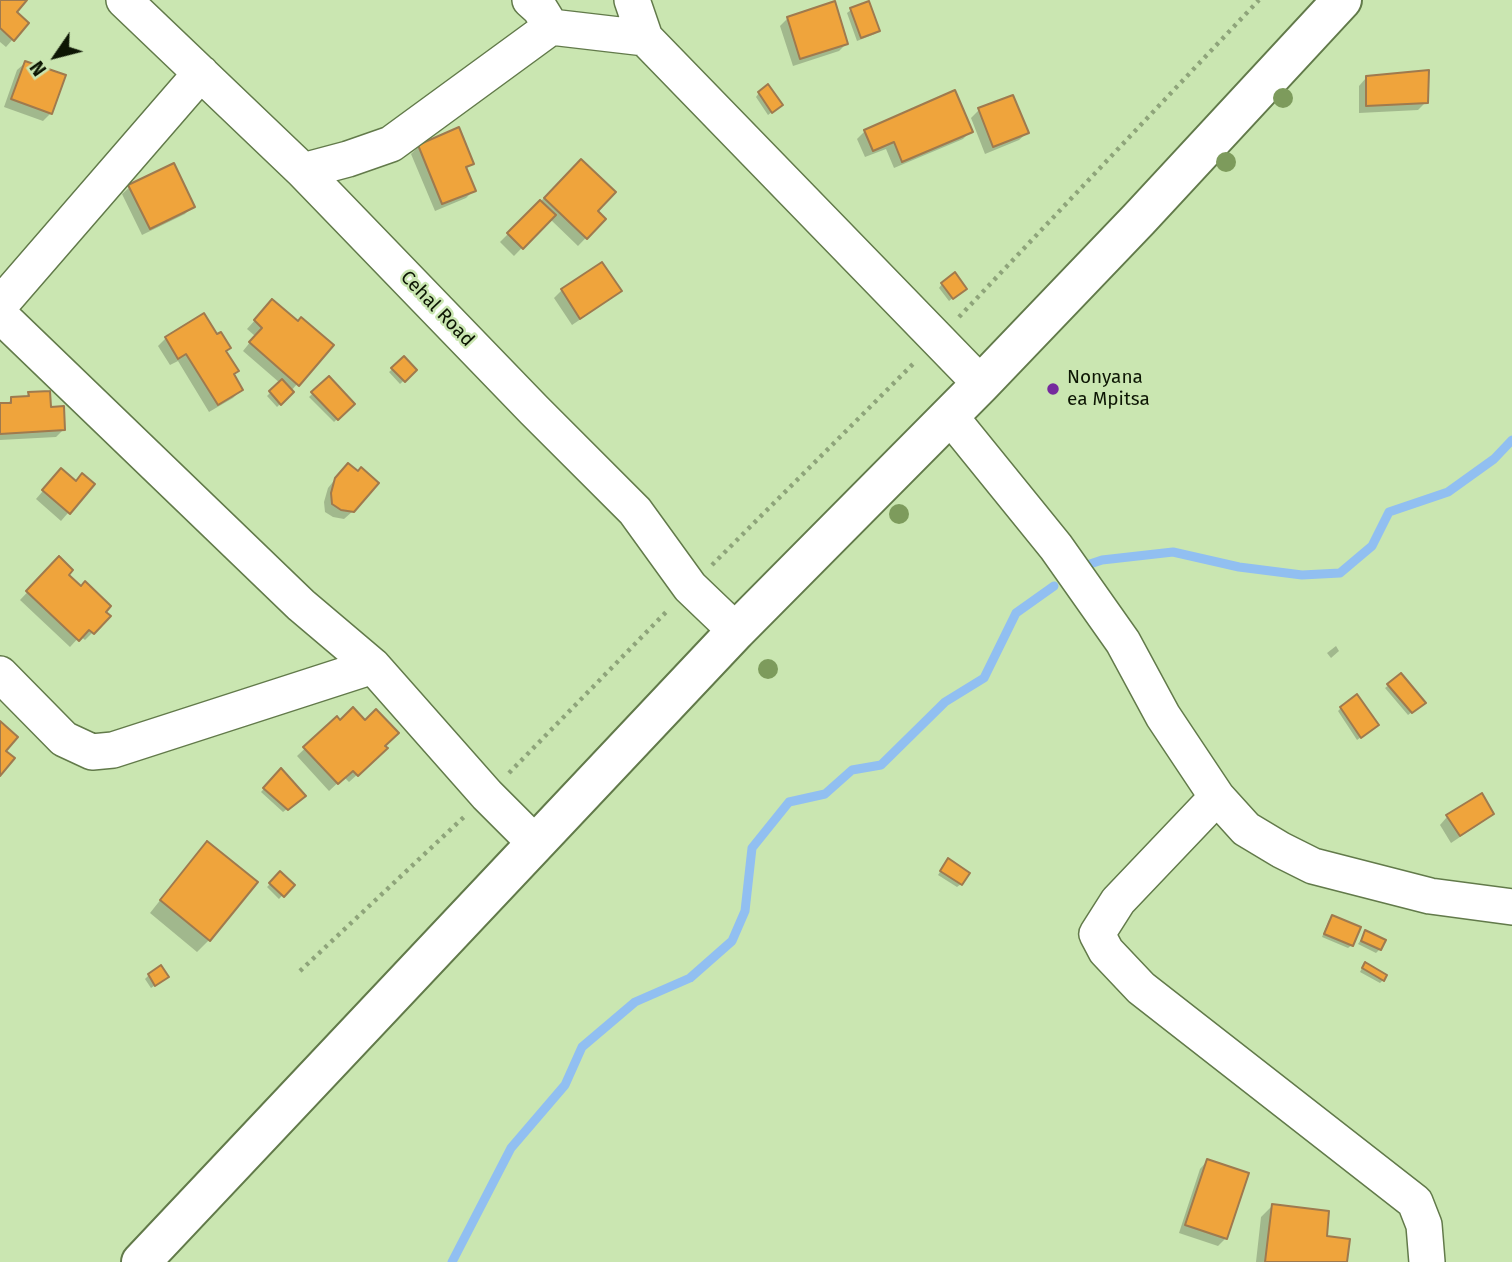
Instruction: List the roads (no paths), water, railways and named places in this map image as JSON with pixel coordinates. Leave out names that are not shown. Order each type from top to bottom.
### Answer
[{"type":"main road","points":[[141,1262],[736,631],[981,384],[1139,219],[1342,0]]},
{"type":"street","name":"Cehal Road","points":[[124,0],[303,171],[635,511],[690,587],[736,631]]},
{"type":"street","points":[[530,0],[540,9],[551,27]]},
{"type":"street","points":[[632,0],[645,38],[981,384]]},
{"type":"street","points":[[303,171],[390,144],[551,27],[645,38]]},
{"type":"street","points":[[0,305],[201,73]]},
{"type":"street","points":[[0,315],[301,605],[373,666],[487,795],[536,844]]},
{"type":"street","points":[[949,415],[1056,547],[1123,642],[1163,716],[1217,797],[1246,829],[1313,866],[1430,896],[1512,907]]},
{"type":"street","points":[[0,674],[64,739],[92,752],[113,750],[373,666]]},
{"type":"street","points":[[1217,797],[1118,901],[1097,934],[1106,951],[1142,988],[1415,1202],[1424,1225],[1427,1262]]},
{"type":"waterway","points":[[1087,565],[1102,560],[1173,552],[1239,567],[1302,575],[1340,573],[1372,546],[1389,512],[1448,492],[1494,459],[1512,440]]},
{"type":"waterway","points":[[452,1262],[511,1148],[565,1085],[582,1047],[635,1002],[690,978],[732,941],[745,911],[752,848],[789,802],[825,794],[852,770],[881,765],[945,702],[984,678],[1016,613],[1054,586]]},
{"type":"place","name":"Nonyana ea Mpitsa","points":[[1053,389]]}]
